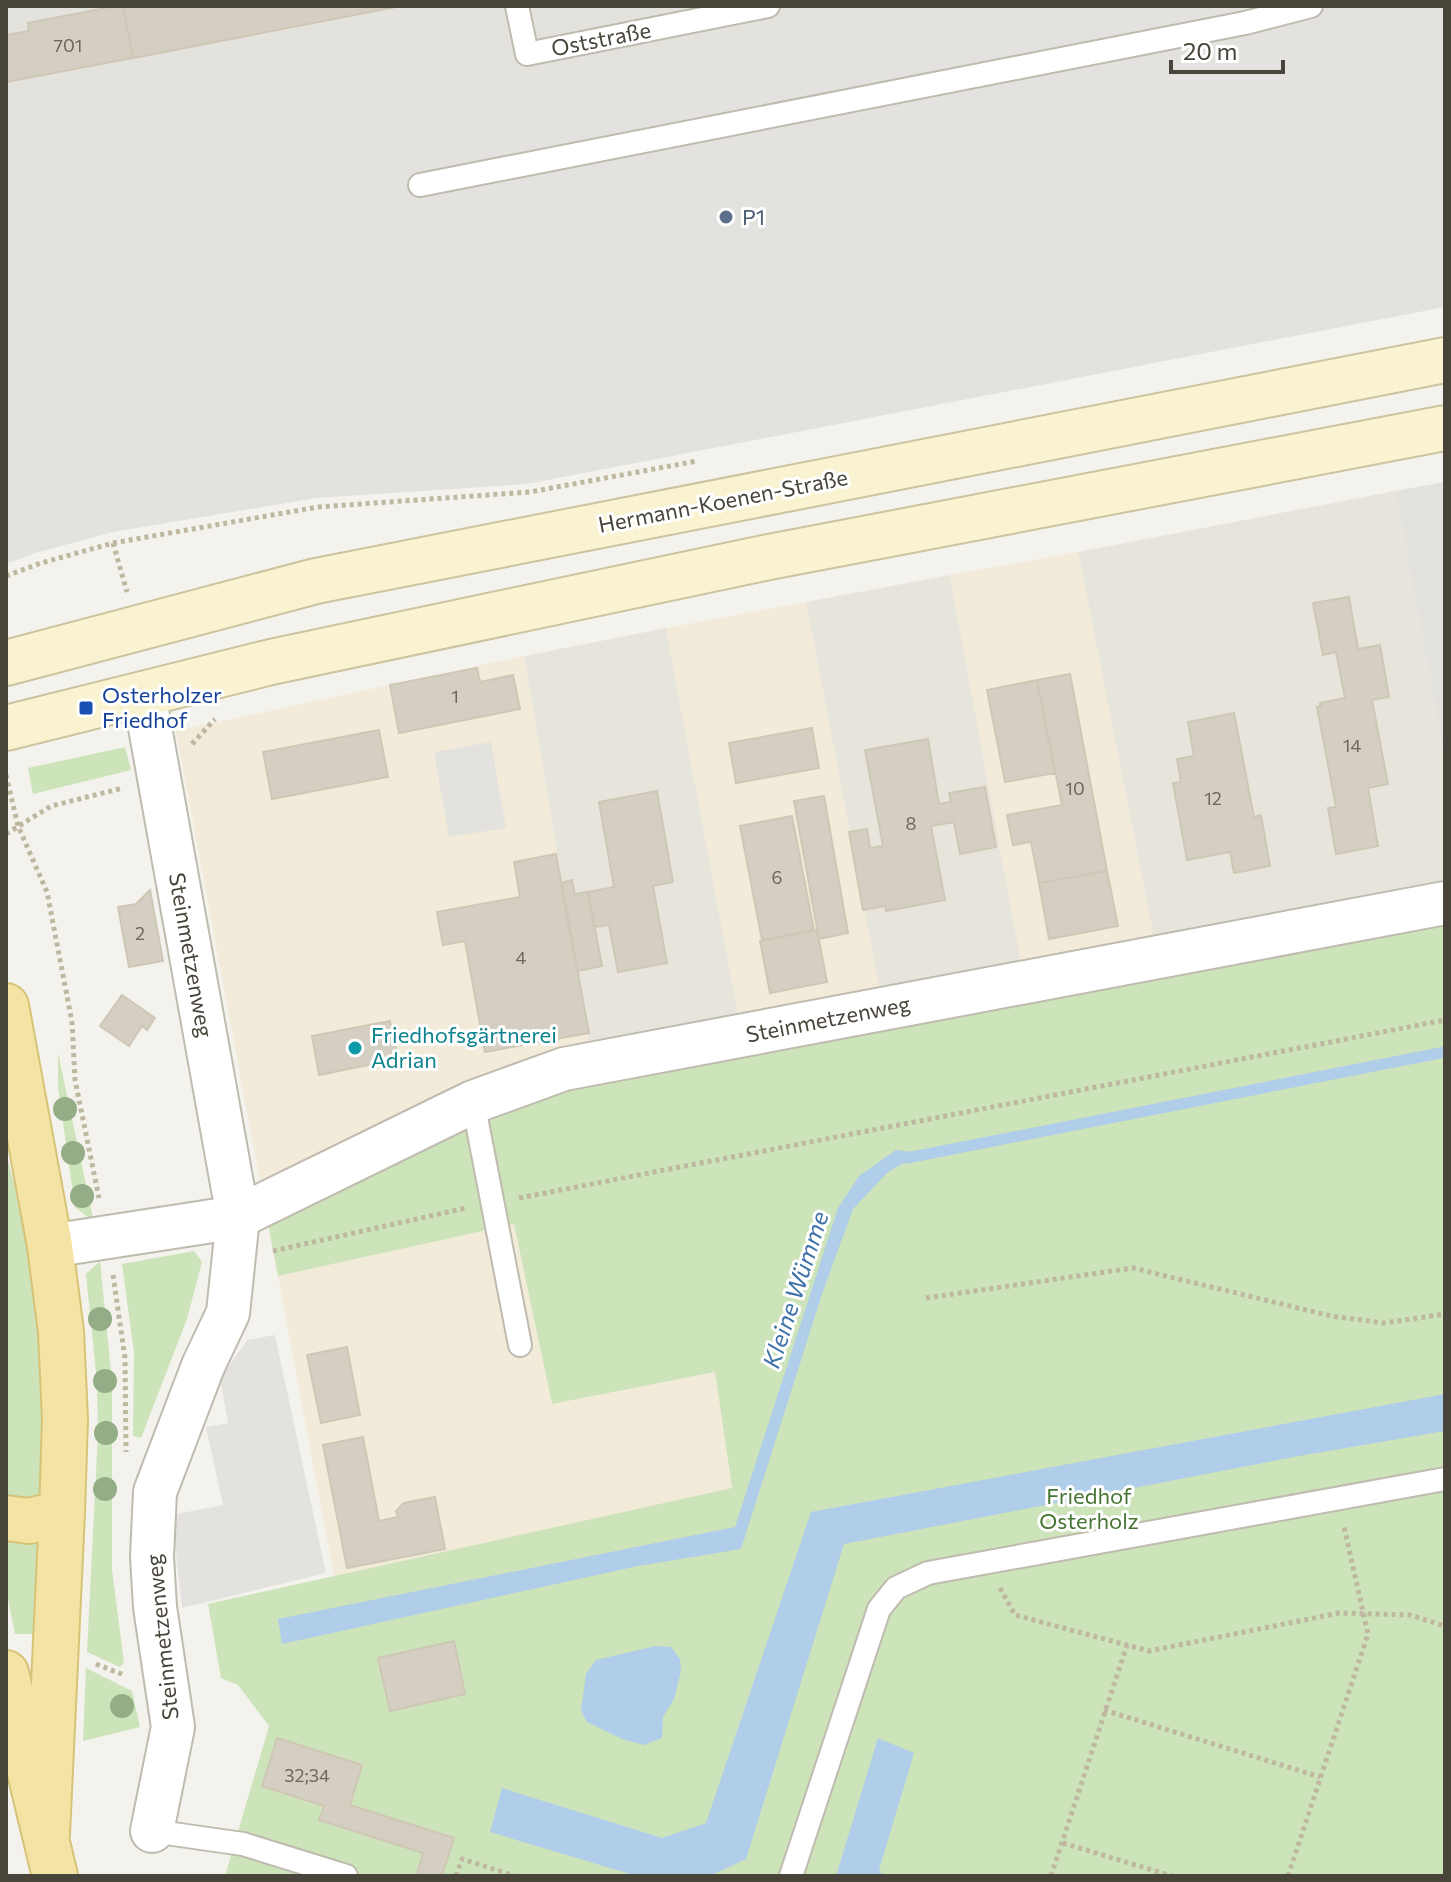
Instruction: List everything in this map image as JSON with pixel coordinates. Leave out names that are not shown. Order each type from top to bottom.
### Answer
[{"type":"main road","name":"Hermann-Koenen-Straße","points":[[6,663],[316,581],[1445,360]]},
{"type":"main road","points":[[6,728],[271,662],[769,557],[1445,428]]},
{"type":"main road","points":[[6,1006],[50,1246],[61,1332],[65,1419],[54,1652],[51,1855]]},
{"type":"main road","points":[[6,1518],[29,1521],[62,1513]]},
{"type":"main road","points":[[6,1673],[51,1855]]},
{"type":"street","name":"Steinmetzenweg","points":[[144,694],[238,1217],[228,1313],[203,1366],[155,1492],[152,1557],[155,1607],[173,1727],[152,1831]]},
{"type":"street","name":"Steinmetzenweg","points":[[50,1246],[238,1217],[473,1102],[564,1069],[1445,903]]},
{"type":"lane","name":"Oststraße","points":[[517,6],[527,54],[768,6]]},
{"type":"lane","points":[[420,185],[1245,23],[1311,6]]},
{"type":"lane","points":[[473,1102],[520,1345]]},
{"type":"lane","points":[[791,1876],[879,1609],[896,1588],[928,1573],[1445,1479]]},
{"type":"lane","points":[[152,1831],[243,1844],[346,1876]]},
{"type":"path","points":[[6,576],[113,543],[318,507],[530,492],[709,459]]},
{"type":"path","points":[[113,543],[129,601]]},
{"type":"path","points":[[6,775],[18,826],[47,892],[72,1022],[75,1080],[107,1237]]},
{"type":"path","points":[[232,1260],[493,1203],[1445,1020]]},
{"type":"path","points":[[926,1298],[1133,1268],[1331,1316],[1384,1323],[1445,1314]]},
{"type":"path","points":[[1288,1876],[1368,1634],[1337,1499]]},
{"type":"path","points":[[986,1562],[1015,1615],[1149,1651],[1339,1613],[1410,1615],[1445,1626]]},
{"type":"path","points":[[1051,1876],[1127,1645]]},
{"type":"path","points":[[1104,1710],[1320,1777]]},
{"type":"path","points":[[1063,1843],[1172,1876]]},
{"type":"path","points":[[456,1876],[462,1859],[515,1876]]},
{"type":"shaded area","name":"P1","points":[[6,6],[1445,6],[1445,307],[527,484],[316,498],[113,532],[6,564]]},
{"type":"shaded area","name":"P1","points":[[1067,6],[1445,6],[1445,284],[572,457],[561,412],[484,426],[462,442],[123,517],[102,404],[6,423],[6,108],[434,29],[457,151],[507,142],[502,116]]},
{"type":"shaded area","points":[[1445,482],[1445,763],[1395,491]]},
{"type":"shaded area","points":[[1445,482],[1445,736],[1399,491]]},
{"type":"shaded area","points":[[1395,491],[1445,763],[1445,891],[1156,949],[1078,552]]},
{"type":"shaded area","points":[[1078,552],[1156,949],[1023,973],[950,575]]},
{"type":"shaded area","points":[[950,575],[1023,973],[881,998],[806,602]]},
{"type":"shaded area","points":[[806,602],[881,998],[740,1024],[666,628]]},
{"type":"shaded area","points":[[666,628],[740,1024],[590,1051],[524,656]]},
{"type":"shaded area","points":[[524,656],[590,1051],[263,1198],[176,731]]},
{"type":"shaded area","points":[[491,742],[506,828],[449,837],[434,752]]},
{"type":"shaded area","points":[[514,1224],[552,1404],[715,1372],[732,1489],[334,1577],[278,1276]]},
{"type":"shaded area","points":[[275,1335],[326,1573],[182,1608],[172,1515],[223,1505],[206,1427],[228,1423],[220,1379],[247,1340]]},
{"type":"green space","points":[[125,747],[131,770],[33,794],[28,768]]},
{"type":"green space","name":"Friedhof Osterholz","points":[[1445,891],[1445,1876],[225,1876],[269,1726],[238,1685],[221,1678],[208,1604],[732,1488],[715,1372],[552,1404],[514,1224],[278,1276],[263,1198],[486,1088]]},
{"type":"green space","points":[[58,1053],[94,1222],[75,1207],[58,1087]]},
{"type":"green space","points":[[6,1153],[28,1235],[44,1361],[44,1491],[32,1503],[6,1504]]},
{"type":"green space","points":[[194,1251],[202,1262],[187,1319],[141,1438],[133,1436],[134,1353],[122,1264]]},
{"type":"green space","points":[[100,1261],[112,1381],[112,1569],[124,1663],[120,1667],[87,1652],[98,1434],[97,1382],[86,1274]]},
{"type":"green space","points":[[6,1536],[42,1536],[36,1634],[15,1634],[6,1590]]},
{"type":"green space","points":[[86,1668],[132,1691],[140,1727],[83,1741]]},
{"type":"water","points":[[896,1150],[921,1153],[888,1172],[853,1209],[822,1294],[741,1549],[638,1566],[282,1644],[278,1619],[735,1527],[838,1208],[859,1176]]},
{"type":"water","points":[[1445,1394],[1445,1431],[1299,1456],[844,1544],[746,1859],[710,1876],[637,1876],[490,1832],[502,1788],[662,1838],[706,1823],[811,1512]]},
{"type":"water","points":[[656,1646],[671,1647],[680,1659],[681,1671],[674,1699],[663,1717],[662,1738],[644,1745],[622,1739],[587,1722],[581,1711],[586,1674],[596,1660]]},
{"type":"water","points":[[878,1738],[914,1753],[879,1870],[883,1876],[836,1876]]},
{"type":"building","points":[[123,6],[133,58],[6,82],[6,35],[29,31],[28,23]]},
{"type":"building","points":[[123,6],[401,6],[133,58]]},
{"type":"building","points":[[1349,597],[1358,649],[1380,645],[1389,697],[1372,700],[1388,784],[1368,788],[1378,846],[1336,854],[1328,808],[1336,807],[1317,707],[1321,706],[1320,703],[1345,698],[1336,652],[1323,655],[1313,603]]},
{"type":"building","points":[[477,668],[480,682],[513,675],[520,709],[399,733],[390,685]]},
{"type":"building","points":[[1070,674],[1107,871],[1039,883],[1031,842],[1013,845],[1007,815],[1062,805],[1037,680]]},
{"type":"building","points":[[1037,680],[1055,773],[1005,782],[987,690]]},
{"type":"building","points":[[1234,713],[1254,817],[1261,815],[1270,866],[1234,873],[1230,852],[1187,860],[1173,783],[1181,782],[1177,759],[1194,756],[1188,722]]},
{"type":"building","points":[[812,728],[819,768],[736,783],[729,743]]},
{"type":"building","points":[[379,730],[388,777],[272,799],[263,752]]},
{"type":"building","points":[[928,739],[939,804],[951,802],[949,793],[985,787],[996,847],[960,854],[954,822],[931,826],[945,900],[886,911],[885,906],[863,910],[849,832],[867,829],[870,848],[883,846],[865,750]]},
{"type":"building","points":[[657,791],[673,882],[653,886],[667,963],[618,972],[609,925],[594,927],[588,892],[614,887],[599,802]]},
{"type":"building","points":[[824,796],[848,933],[819,939],[794,801]]},
{"type":"building","points":[[792,816],[814,930],[762,940],[740,826]]},
{"type":"building","points":[[556,854],[589,1033],[485,1052],[465,941],[443,945],[437,912],[520,897],[514,862]]},
{"type":"building","points":[[1107,871],[1118,926],[1049,939],[1039,883]]},
{"type":"building","points":[[572,880],[575,894],[588,892],[602,966],[577,971],[561,883]]},
{"type":"building","points":[[150,890],[163,961],[129,967],[118,907],[136,904]]},
{"type":"building","points":[[817,930],[827,982],[770,993],[760,941]]},
{"type":"building","points":[[122,995],[155,1018],[147,1030],[142,1026],[129,1046],[100,1026]]},
{"type":"building","name":"Friedhofsgärtnerei Adrian","points":[[390,1021],[398,1059],[319,1075],[312,1036]]},
{"type":"building","points":[[347,1347],[360,1415],[321,1423],[307,1355]]},
{"type":"building","points":[[363,1437],[379,1521],[398,1517],[396,1511],[404,1503],[435,1497],[445,1549],[347,1568],[323,1445]]},
{"type":"building","points":[[454,1641],[465,1694],[390,1711],[378,1658]]},
{"type":"building","points":[[277,1738],[362,1765],[350,1805],[454,1838],[442,1876],[417,1874],[423,1853],[319,1820],[324,1806],[262,1786]]},
{"type":"waterway","name":"Kleine Wümme","points":[[907,1158],[1445,1052]]},
{"type":"place","name":"P1","points":[[726,217]]},
{"type":"place","name":"Osterholzer Friedhof","points":[[86,708]]},
{"type":"place","name":"Friedhofsgärtnerei Adrian","points":[[355,1048]]}]
